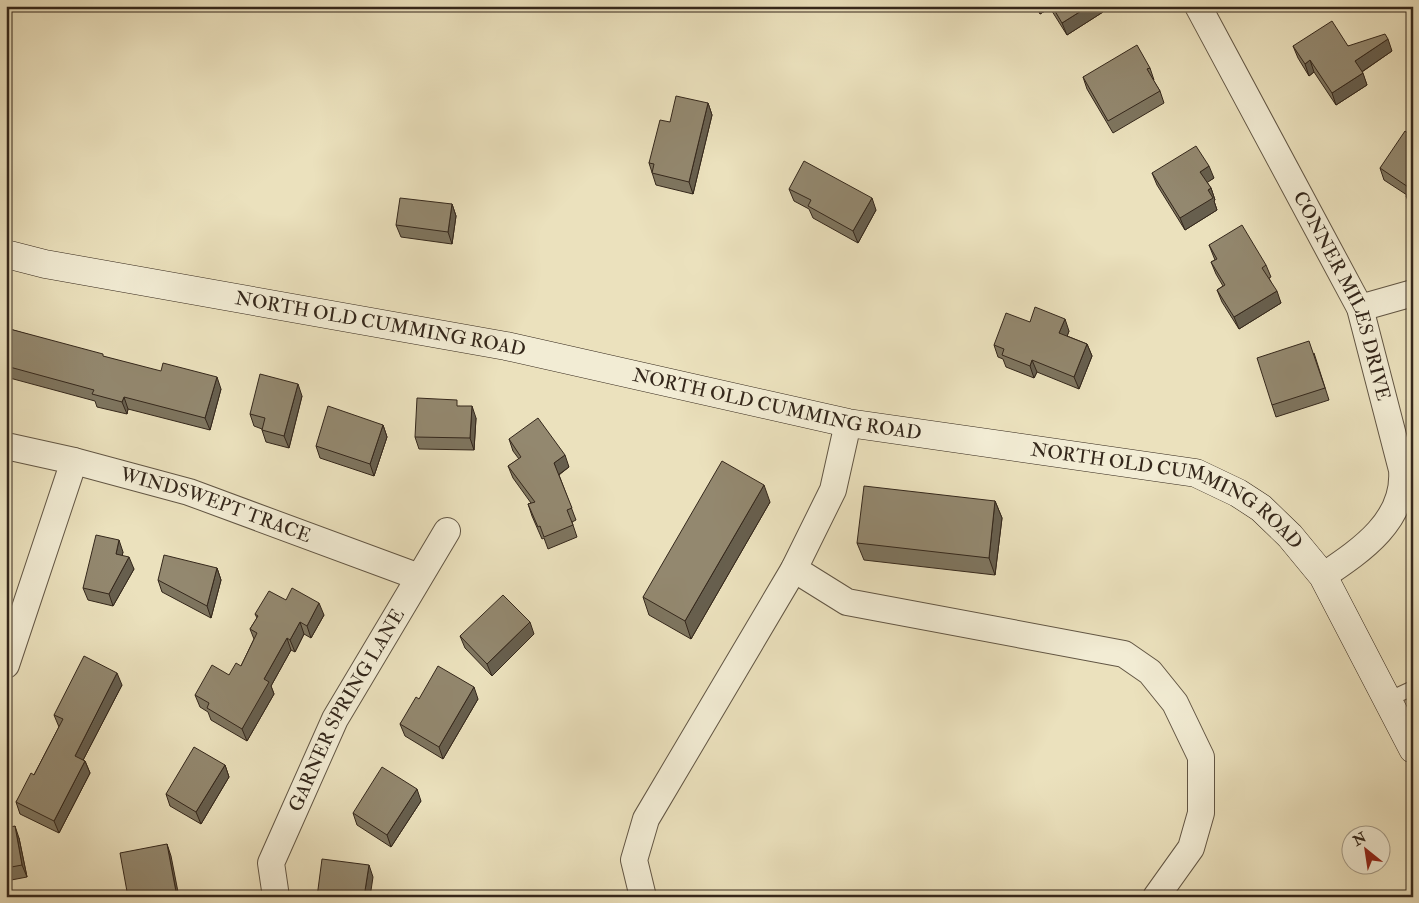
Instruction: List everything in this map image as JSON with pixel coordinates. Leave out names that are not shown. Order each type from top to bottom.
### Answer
[{"type":"street","name":"CONNER MILES DRIVE","points":[[1209,10],[1360,308],[1398,452],[1408,482],[1399,503],[1385,526],[1364,546],[1323,576]]},
{"type":"street","name":"NORTH OLD CUMMING ROAD","points":[[6,254],[45,264],[506,346],[848,422],[1196,473],[1238,493],[1261,508],[1290,536],[1323,576],[1413,749]]},
{"type":"street","points":[[1360,308],[1413,293]]},
{"type":"street","points":[[643,897],[634,860],[646,819],[794,568],[833,490],[848,422]]},
{"type":"street","name":"WINDSWEPT TRACE","points":[[6,446],[74,461],[189,492],[419,577]]},
{"type":"street","points":[[6,665],[74,461]]},
{"type":"street","name":"GARNER SPRING LANE","points":[[276,897],[271,863],[335,719],[447,531]]},
{"type":"street","points":[[794,568],[847,602],[1124,654],[1150,672],[1175,703],[1201,757],[1201,813],[1191,848],[1156,897]]},
{"type":"lane","points":[[1388,700],[1413,688]]},
{"type":"building","points":[[1052,6],[1089,6],[1062,23]]},
{"type":"building","points":[[1332,21],[1348,46],[1385,34],[1388,39],[1355,61],[1363,73],[1332,93],[1310,60],[1305,64],[1293,46]]},
{"type":"building","points":[[1137,45],[1150,68],[1147,69],[1160,91],[1108,121],[1083,77]]},
{"type":"building","points":[[676,96],[708,103],[689,182],[652,173],[654,164],[649,163],[660,120],[670,122]]},
{"type":"building","points":[[1405,131],[1413,137],[1413,201],[1406,196],[1411,189],[1380,168]]},
{"type":"building","points":[[1196,146],[1209,166],[1200,172],[1211,188],[1208,190],[1213,198],[1180,218],[1152,173]]},
{"type":"building","points":[[804,161],[872,198],[853,231],[808,206],[811,200],[789,189]]},
{"type":"building","points":[[400,198],[452,204],[448,232],[396,225]]},
{"type":"building","points":[[1242,225],[1266,265],[1262,268],[1277,291],[1234,317],[1217,290],[1225,285],[1211,262],[1217,259],[1209,245]]},
{"type":"building","points":[[1035,307],[1065,319],[1059,333],[1087,344],[1074,377],[1032,360],[1030,366],[1002,355],[1004,349],[994,345],[1006,313],[1030,322]]},
{"type":"building","points":[[6,328],[161,371],[163,363],[217,377],[205,418],[124,397],[122,402],[92,394],[94,390],[6,366]]},
{"type":"building","points":[[1309,341],[1325,388],[1272,405],[1257,358]]},
{"type":"building","points":[[260,374],[298,384],[284,436],[262,430],[265,418],[250,414]]},
{"type":"building","points":[[417,398],[457,400],[457,406],[472,406],[470,438],[415,437]]},
{"type":"building","points":[[328,406],[383,425],[370,464],[316,446]]},
{"type":"building","points":[[538,418],[565,455],[554,463],[572,508],[567,510],[573,525],[544,537],[528,504],[535,502],[508,466],[521,457],[509,439]]},
{"type":"building","points":[[722,461],[764,485],[685,621],[643,597]]},
{"type":"building","points":[[864,486],[995,501],[989,558],[857,543]]},
{"type":"building","points":[[96,535],[119,540],[116,554],[129,557],[109,594],[83,588]]},
{"type":"building","points":[[164,555],[217,568],[207,606],[158,580]]},
{"type":"building","points":[[292,588],[319,603],[307,626],[300,622],[290,640],[287,638],[264,679],[269,682],[242,729],[207,708],[209,703],[195,695],[212,665],[229,675],[236,663],[241,666],[257,633],[250,629],[258,616],[255,614],[269,591],[286,600]]},
{"type":"building","points":[[503,595],[530,622],[487,664],[460,636]]},
{"type":"building","points":[[84,656],[117,673],[75,756],[85,761],[54,821],[16,802],[31,773],[34,775],[63,719],[54,715]]},
{"type":"building","points":[[438,666],[474,687],[439,747],[400,724],[416,697],[419,699]]},
{"type":"building","points":[[194,747],[225,765],[196,812],[166,794]]},
{"type":"building","points":[[382,767],[417,789],[387,835],[353,813]]},
{"type":"building","points":[[15,826],[22,865],[6,868],[6,828]]},
{"type":"building","points":[[167,844],[177,897],[128,897],[120,853]]},
{"type":"building","points":[[322,859],[369,865],[364,897],[317,897]]}]
